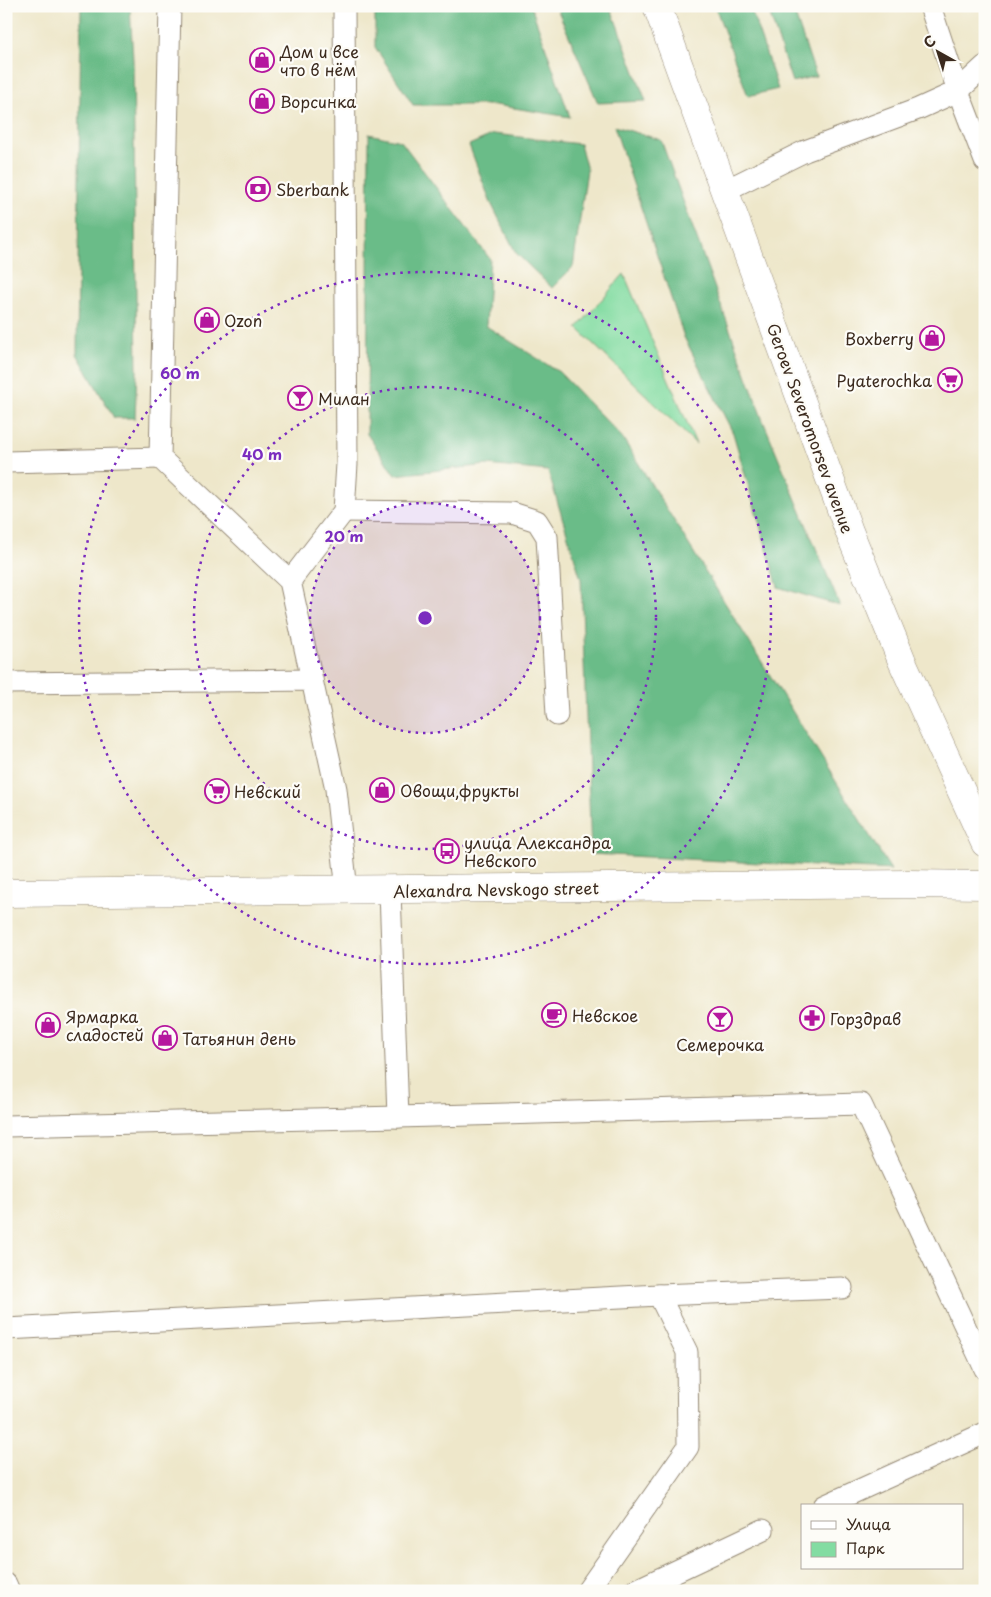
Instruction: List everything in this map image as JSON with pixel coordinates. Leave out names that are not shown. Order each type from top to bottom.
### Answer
[{"type":"street","name":"Geroev Severomorsev avenue","points":[[657,6],[849,531],[902,661],[985,843]]},
{"type":"street","name":"Alexandra Nevskogo street","points":[[6,893],[909,884],[985,885]]},
{"type":"lane","points":[[160,458],[170,6]]},
{"type":"lane","points":[[290,581],[344,511],[347,444],[344,6]]},
{"type":"lane","points":[[930,6],[958,91],[985,160]]},
{"type":"lane","points":[[724,191],[805,151],[918,109],[958,91],[985,66]]},
{"type":"lane","points":[[6,462],[160,458],[290,581],[336,789],[347,891]]},
{"type":"lane","points":[[344,511],[512,513],[536,521],[547,537],[557,715]]},
{"type":"lane","points":[[6,683],[312,680]]},
{"type":"lane","points":[[390,890],[398,1117]]},
{"type":"lane","points":[[6,1126],[861,1104],[985,1369]]},
{"type":"lane","points":[[6,1328],[659,1295],[842,1288]]},
{"type":"lane","points":[[587,1591],[688,1447],[688,1352],[659,1295]]},
{"type":"lane","points":[[828,1504],[985,1433]]},
{"type":"lane","points":[[634,1591],[763,1530]]},
{"type":"lane","points":[[6,1584],[9,1591]]},
{"type":"green space","points":[[81,6],[130,6],[133,60],[137,372],[135,418],[114,418],[77,354]]},
{"type":"green space","points":[[375,6],[531,6],[570,117],[495,105],[413,105],[375,47]]},
{"type":"green space","points":[[556,6],[610,6],[646,101],[598,103]]},
{"type":"green space","points":[[715,6],[750,6],[778,89],[748,96]]},
{"type":"green space","points":[[767,6],[792,6],[816,76],[792,82]]},
{"type":"green space","points":[[614,126],[661,140],[762,418],[840,606],[778,587],[733,433],[684,337]]},
{"type":"green space","points":[[369,134],[401,141],[490,259],[486,326],[559,372],[622,437],[891,870],[591,854],[581,579],[548,471],[487,465],[395,475],[367,434]]},
{"type":"green space","points":[[494,134],[580,144],[587,170],[573,267],[552,288],[516,253],[490,201],[469,145]]},
{"type":"green space","points":[[624,274],[696,444],[577,328]]},
{"type":"place","name":"Дом и все что в нём","points":[[262,60]]},
{"type":"place","name":"Ворсинка","points":[[262,101]]},
{"type":"place","name":"Sberbank","points":[[258,189]]},
{"type":"place","name":"Ozon","points":[[207,320]]},
{"type":"place","name":"Boxberry","points":[[932,338]]},
{"type":"place","name":"Pyaterochka","points":[[950,380]]},
{"type":"place","name":"Милан","points":[[300,398]]},
{"type":"place","name":"Овощи,фрукты","points":[[382,790]]},
{"type":"place","name":"Невский","points":[[217,791]]},
{"type":"place","name":"улица Александра Невского","points":[[447,851]]},
{"type":"place","name":"Невское","points":[[554,1015]]},
{"type":"place","name":"Горздрав","points":[[812,1018]]},
{"type":"place","name":"Семерочка","points":[[720,1019]]},
{"type":"place","name":"Ярмарка сладостей","points":[[48,1025]]},
{"type":"place","name":"Татьянин день","points":[[165,1038]]}]
